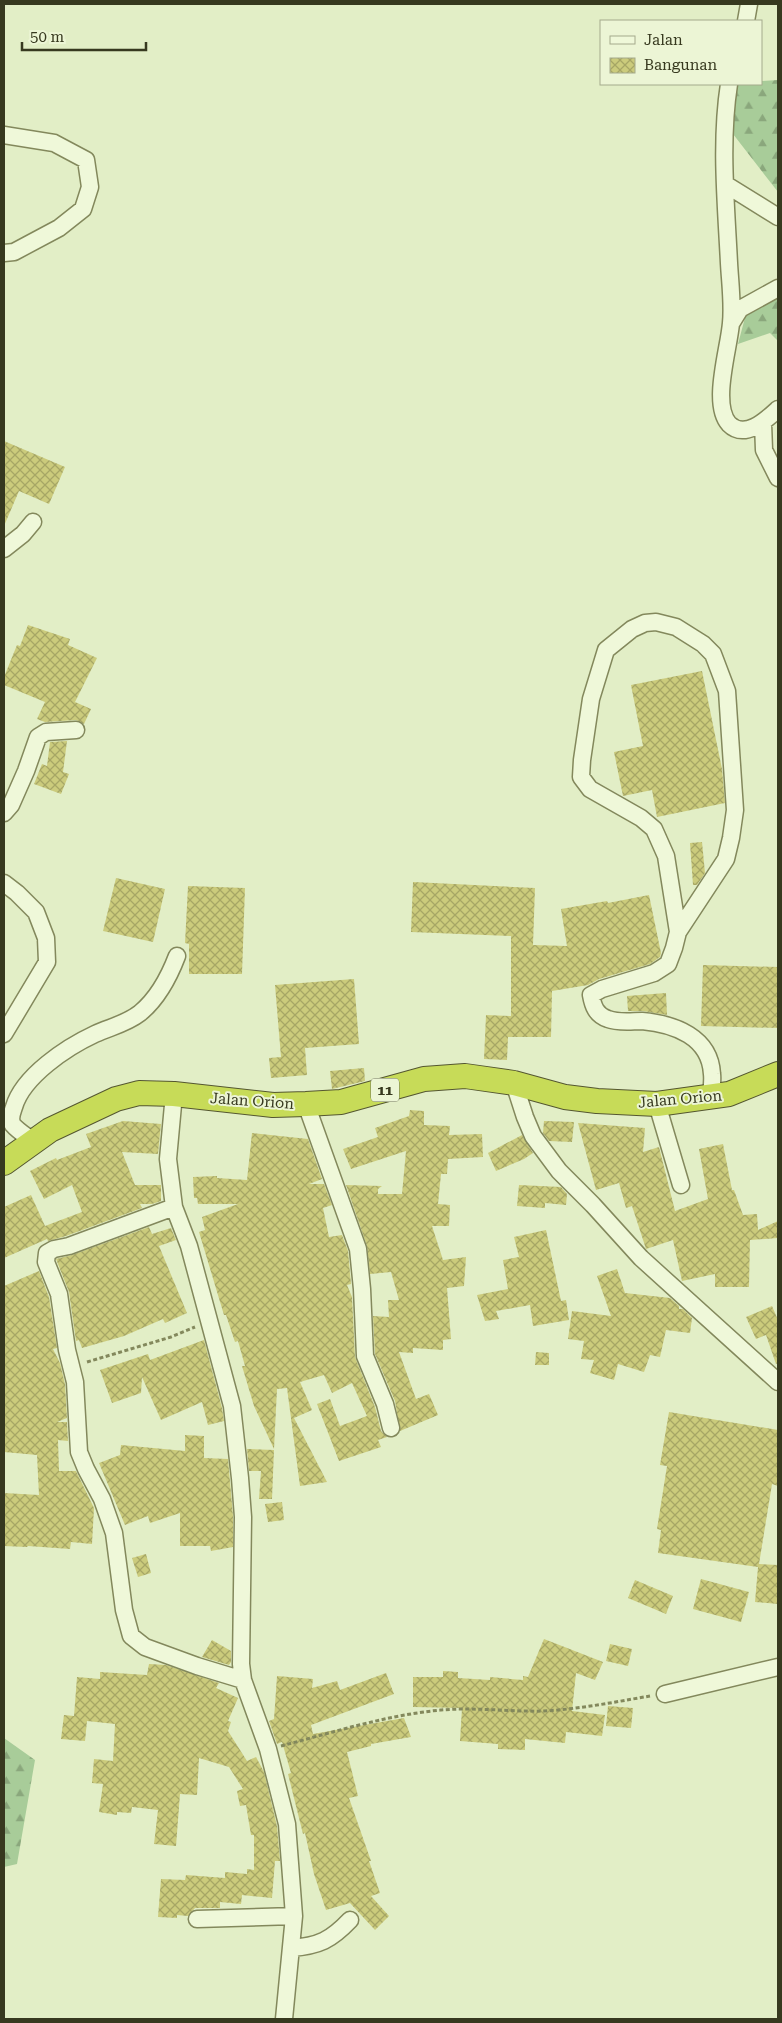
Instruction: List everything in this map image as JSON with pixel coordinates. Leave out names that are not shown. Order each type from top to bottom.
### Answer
[{"type":"highway","name":"Jalan Orion","points":[[4,1163],[50,1130],[116,1099],[139,1093],[174,1094],[272,1105],[306,1104],[341,1102],[424,1079],[465,1076],[514,1083],[565,1098],[658,1104],[729,1094],[778,1074]]},
{"type":"street","points":[[746,20],[749,4]]},
{"type":"street","points":[[729,85],[725,110],[725,184],[732,322],[721,396],[722,410],[729,423],[737,429],[746,430],[763,423],[778,409]]},
{"type":"street","points":[[4,135],[54,143],[86,160],[90,187],[83,209],[59,228],[14,252],[4,253]]},
{"type":"street","points":[[725,184],[778,217]]},
{"type":"street","points":[[732,322],[740,309],[778,288]]},
{"type":"street","points":[[763,423],[764,450],[778,478]]},
{"type":"street","points":[[4,549],[23,534],[33,522]]},
{"type":"street","points":[[678,932],[666,856],[654,829],[640,818],[590,790],[581,776],[591,699],[606,650],[632,629],[656,622],[676,627],[691,635],[713,654],[727,691],[735,810],[726,859],[678,932],[668,964],[654,972],[602,989],[591,996],[594,1008],[609,1020],[645,1021],[678,1029],[699,1041],[704,1047],[712,1073],[711,1097]]},
{"type":"street","points":[[4,813],[15,796],[38,737],[46,732],[76,730]]},
{"type":"street","points":[[4,883],[36,912],[46,938],[47,962],[4,1034]]},
{"type":"street","points":[[34,1142],[12,1122],[11,1118],[19,1094],[35,1074],[70,1048],[94,1034],[123,1023],[148,1006],[170,974],[177,956]]},
{"type":"street","points":[[514,1083],[533,1136],[560,1171],[594,1205],[641,1258],[778,1382]]},
{"type":"street","points":[[174,1094],[168,1159],[174,1206],[189,1246],[232,1406],[243,1517],[242,1672],[268,1749],[287,1824],[294,1916],[284,2019]]},
{"type":"street","points":[[306,1104],[358,1249],[365,1356],[385,1404],[391,1428]]},
{"type":"street","points":[[658,1104],[681,1185]]},
{"type":"street","points":[[174,1206],[68,1246],[54,1249],[47,1253],[46,1262],[59,1294],[66,1350],[75,1382],[79,1452],[102,1499],[114,1533],[124,1610],[132,1636],[145,1647],[197,1666],[242,1672]]},
{"type":"street","points":[[665,1694],[778,1667]]},
{"type":"street","points":[[197,1919],[294,1916]]},
{"type":"street","points":[[291,1948],[313,1946],[330,1938],[350,1920]]},
{"type":"path","points":[[71,1368],[171,1337],[210,1322]]},
{"type":"path","points":[[268,1749],[382,1719],[441,1710],[543,1711],[665,1694]]},
{"type":"green space","points":[[778,80],[778,192],[733,134],[737,85],[762,85],[762,81]]},
{"type":"green space","points":[[778,280],[778,341],[770,333],[738,344],[747,310]]},
{"type":"green space","points":[[4,1738],[35,1760],[17,1864],[4,1867]]},
{"type":"building","points":[[4,441],[65,467],[49,504],[19,491],[4,526]]},
{"type":"building","points":[[28,625],[70,639],[68,645],[97,658],[75,702],[91,709],[84,724],[76,720],[45,722],[37,719],[45,702],[4,685],[4,677],[17,645],[20,646]]},
{"type":"building","points":[[702,671],[722,769],[725,803],[657,817],[652,790],[623,796],[614,752],[643,746],[631,685]]},
{"type":"building","points":[[67,741],[63,772],[69,774],[61,794],[34,784],[42,764],[47,766],[50,742]]},
{"type":"building","points":[[702,842],[705,873],[697,885],[693,885],[690,843]]},
{"type":"building","points":[[116,878],[165,889],[153,942],[103,931]]},
{"type":"building","points":[[413,882],[535,888],[533,945],[567,946],[561,909],[649,895],[661,953],[660,957],[650,964],[599,979],[588,985],[552,991],[551,1037],[508,1037],[507,1060],[484,1059],[486,1015],[511,1016],[511,936],[411,932]]},
{"type":"building","points":[[188,886],[245,888],[242,974],[189,974],[189,944],[185,943]]},
{"type":"building","points":[[703,965],[778,967],[778,1028],[701,1026]]},
{"type":"building","points":[[354,979],[359,1044],[305,1048],[307,1075],[271,1078],[269,1058],[281,1057],[275,985]]},
{"type":"building","points":[[666,993],[667,1015],[643,1011],[628,1011],[627,996]]},
{"type":"building","points":[[364,1068],[365,1081],[332,1089],[330,1071]]},
{"type":"building","points":[[410,1110],[424,1111],[424,1125],[450,1126],[449,1135],[482,1134],[483,1157],[448,1159],[447,1174],[441,1174],[438,1204],[450,1205],[449,1226],[432,1226],[443,1260],[466,1257],[464,1286],[447,1288],[451,1339],[443,1340],[443,1350],[413,1348],[413,1353],[399,1352],[416,1399],[429,1394],[438,1415],[400,1431],[395,1401],[375,1354],[373,1316],[389,1317],[388,1300],[399,1300],[391,1272],[370,1274],[367,1246],[346,1185],[382,1186],[378,1189],[378,1194],[402,1194],[406,1151],[351,1169],[343,1149],[378,1137],[375,1128],[409,1116]]},
{"type":"building","points":[[123,1121],[161,1124],[158,1154],[122,1152],[135,1185],[161,1185],[161,1201],[152,1204],[140,1204],[142,1208],[66,1236],[48,1241],[47,1239],[4,1258],[4,1207],[31,1195],[45,1226],[82,1212],[72,1185],[44,1199],[30,1171],[56,1158],[57,1160],[91,1147],[86,1134]]},
{"type":"building","points":[[544,1121],[574,1122],[572,1142],[549,1141],[543,1133]]},
{"type":"building","points":[[578,1123],[645,1128],[643,1152],[659,1147],[675,1211],[708,1199],[699,1149],[723,1144],[732,1190],[734,1190],[743,1215],[757,1214],[758,1230],[778,1221],[778,1238],[750,1240],[749,1287],[715,1287],[715,1274],[682,1281],[673,1240],[646,1249],[632,1206],[626,1208],[619,1183],[596,1190]]},
{"type":"building","points":[[252,1133],[308,1139],[322,1179],[309,1184],[324,1184],[332,1205],[323,1208],[329,1237],[342,1235],[348,1251],[351,1284],[347,1285],[352,1297],[355,1357],[375,1407],[381,1431],[387,1437],[378,1440],[381,1447],[339,1461],[317,1404],[330,1399],[340,1426],[367,1416],[352,1383],[332,1393],[324,1375],[300,1382],[312,1410],[294,1418],[327,1482],[300,1486],[287,1388],[277,1389],[274,1449],[254,1406],[242,1366],[245,1366],[238,1341],[235,1342],[226,1315],[224,1315],[199,1232],[205,1230],[202,1217],[238,1204],[198,1204],[197,1198],[194,1198],[193,1177],[217,1176],[217,1178],[247,1180]]},
{"type":"building","points":[[522,1135],[533,1153],[496,1171],[488,1153]]},
{"type":"building","points":[[519,1185],[561,1187],[567,1194],[566,1205],[545,1203],[545,1208],[517,1206]]},
{"type":"building","points":[[149,1227],[152,1234],[171,1228],[176,1240],[159,1246],[187,1313],[165,1323],[163,1319],[124,1336],[82,1348],[79,1340],[76,1341],[69,1292],[56,1259]]},
{"type":"building","points":[[546,1230],[561,1301],[566,1300],[569,1320],[533,1326],[530,1305],[496,1311],[499,1319],[485,1321],[477,1295],[508,1289],[503,1260],[519,1257],[514,1237]]},
{"type":"building","points":[[617,1269],[625,1293],[670,1298],[679,1306],[679,1309],[683,1309],[692,1318],[690,1333],[666,1330],[660,1357],[650,1355],[644,1372],[618,1364],[614,1380],[590,1373],[594,1360],[581,1359],[584,1341],[568,1339],[572,1311],[611,1316],[597,1276]]},
{"type":"building","points":[[39,1271],[49,1297],[57,1348],[53,1349],[60,1363],[65,1384],[67,1418],[57,1422],[67,1422],[68,1441],[58,1440],[59,1471],[76,1471],[94,1508],[92,1544],[71,1542],[70,1549],[4,1546],[4,1493],[39,1495],[37,1455],[4,1452],[4,1286]]},
{"type":"building","points":[[772,1306],[778,1320],[778,1363],[776,1364],[766,1335],[756,1339],[746,1317]]},
{"type":"building","points":[[204,1340],[224,1421],[208,1425],[202,1402],[161,1420],[142,1377],[141,1393],[112,1403],[100,1370],[148,1354],[150,1360]]},
{"type":"building","points":[[536,1352],[549,1353],[549,1365],[535,1365]]},
{"type":"building","points":[[669,1412],[778,1430],[778,1486],[772,1484],[759,1564],[778,1565],[778,1604],[755,1602],[758,1567],[658,1553],[661,1530],[657,1529],[667,1466],[660,1465]]},
{"type":"building","points":[[185,1435],[204,1436],[204,1458],[228,1459],[233,1516],[233,1547],[211,1551],[210,1546],[180,1546],[180,1513],[150,1523],[148,1516],[125,1525],[99,1463],[120,1455],[121,1445],[185,1451]]},
{"type":"building","points":[[247,1449],[274,1450],[272,1499],[259,1499],[261,1471],[249,1471]]},
{"type":"building","points":[[282,1502],[284,1520],[268,1522],[265,1504]]},
{"type":"building","points":[[146,1554],[151,1573],[138,1577],[132,1558]]},
{"type":"building","points":[[701,1579],[749,1592],[741,1622],[693,1609]]},
{"type":"building","points":[[635,1580],[673,1596],[666,1614],[628,1598]]},
{"type":"building","points":[[544,1639],[603,1662],[595,1680],[576,1673],[572,1711],[605,1715],[602,1736],[566,1732],[565,1743],[525,1739],[525,1750],[498,1749],[498,1744],[460,1741],[462,1708],[413,1707],[413,1677],[443,1677],[443,1671],[458,1672],[458,1678],[490,1680],[490,1677],[523,1680],[523,1676],[528,1677]]},
{"type":"building","points":[[212,1640],[231,1651],[231,1662],[229,1665],[202,1657]]},
{"type":"building","points":[[610,1644],[632,1649],[628,1666],[606,1661]]},
{"type":"building","points":[[149,1664],[166,1665],[219,1683],[216,1688],[238,1698],[228,1721],[231,1722],[228,1731],[247,1761],[256,1757],[264,1772],[277,1826],[280,1861],[275,1861],[272,1898],[242,1895],[241,1904],[220,1902],[220,1908],[195,1908],[188,1916],[177,1915],[177,1918],[158,1917],[161,1879],[185,1880],[186,1875],[225,1878],[225,1872],[247,1874],[247,1869],[254,1870],[254,1835],[251,1835],[246,1805],[240,1806],[237,1791],[243,1789],[229,1767],[199,1758],[197,1795],[180,1794],[176,1846],[154,1844],[158,1810],[132,1807],[131,1813],[117,1812],[117,1815],[99,1812],[103,1784],[92,1783],[94,1759],[113,1761],[115,1724],[87,1721],[85,1741],[61,1739],[64,1715],[74,1716],[77,1677],[100,1679],[100,1672],[147,1675]]},
{"type":"building","points":[[386,1673],[394,1694],[311,1725],[313,1734],[404,1718],[411,1737],[371,1744],[371,1746],[347,1752],[358,1796],[349,1798],[380,1893],[371,1896],[389,1916],[375,1930],[350,1903],[326,1910],[314,1874],[305,1833],[303,1834],[288,1774],[291,1773],[282,1742],[277,1744],[269,1721],[274,1719],[277,1676],[313,1679],[312,1688],[337,1681],[340,1690]]},
{"type":"building","points":[[608,1706],[633,1708],[631,1728],[606,1726]]}]
